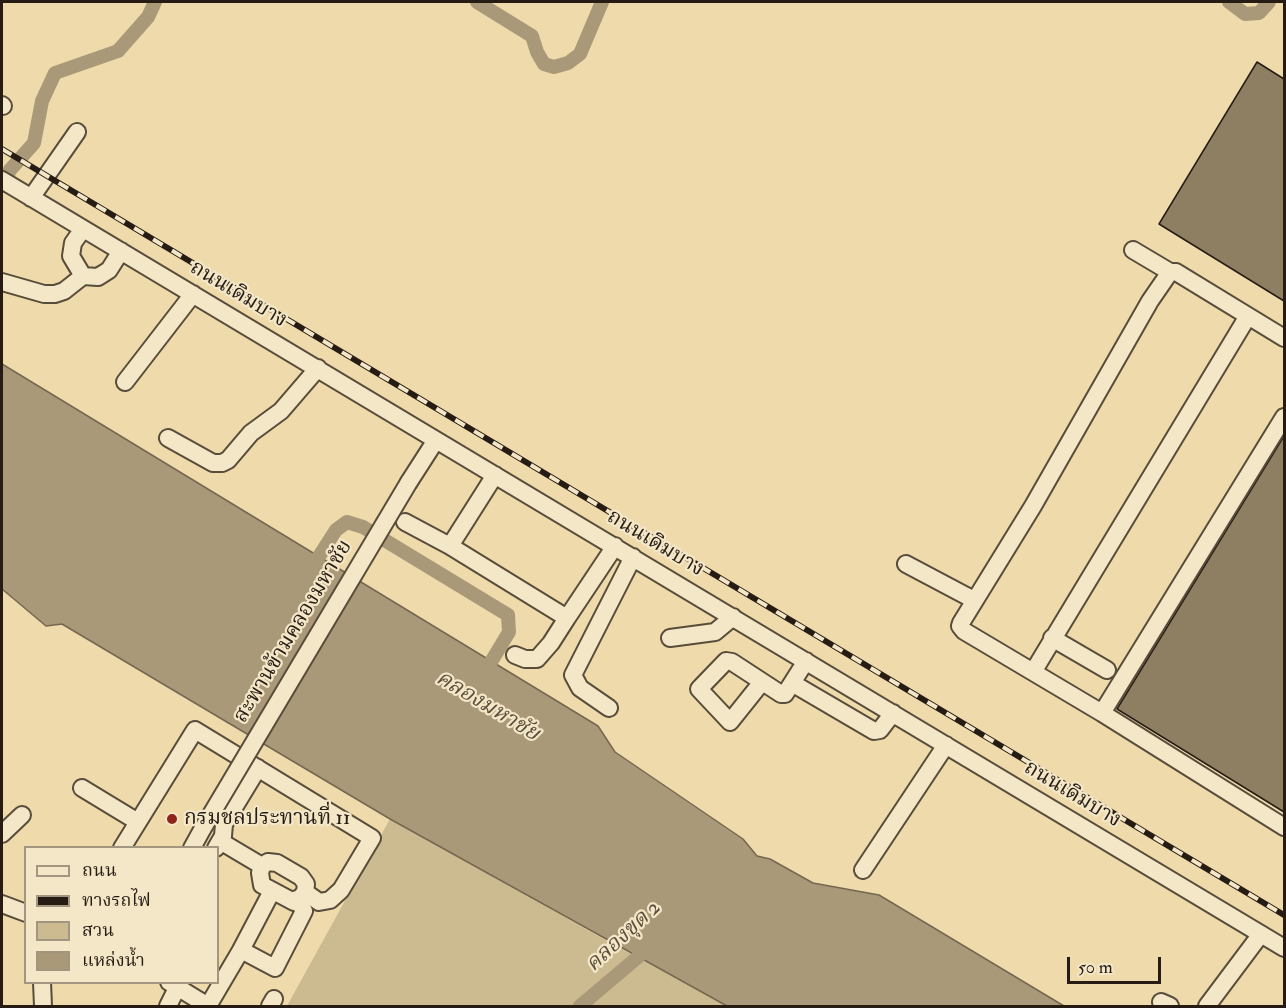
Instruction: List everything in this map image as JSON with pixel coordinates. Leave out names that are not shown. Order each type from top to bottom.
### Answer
[{"type":"street","points":[[31,198],[77,132]]},
{"type":"street","name":"ถนนเดิมบาง","points":[[8,184],[633,556],[1284,948]]},
{"type":"street","points":[[83,230],[73,243],[71,256],[83,276]]},
{"type":"street","points":[[1133,250],[1170,273],[1176,272],[1284,338]]},
{"type":"street","points":[[2,282],[44,294],[55,294],[83,276],[98,277],[109,270],[121,251]]},
{"type":"street","points":[[1170,273],[1150,301],[1033,506],[960,626],[1284,827]]},
{"type":"street","points":[[126,382],[193,294]]},
{"type":"street","points":[[1033,672],[1248,316]]},
{"type":"street","points":[[168,438],[213,463],[222,463],[228,460],[251,433],[281,411],[318,368]]},
{"type":"street","points":[[1102,713],[1284,417]]},
{"type":"street","name":"สะพานข้ามคลองมหาชัย","points":[[193,846],[436,440]]},
{"type":"street","points":[[450,546],[495,475]]},
{"type":"street","points":[[405,522],[450,546],[567,618]]},
{"type":"street","points":[[515,655],[525,659],[537,659],[551,643],[615,546]]},
{"type":"street","points":[[609,708],[580,688],[573,675],[633,556]]},
{"type":"street","points":[[906,564],[974,600]]},
{"type":"street","points":[[670,638],[715,632],[733,617]]},
{"type":"street","points":[[1052,638],[1107,670]]},
{"type":"street","points":[[762,682],[781,694],[792,683],[806,661]]},
{"type":"street","points":[[792,683],[874,731],[880,730],[893,713]]},
{"type":"street","points":[[123,846],[195,730],[372,838],[341,890],[330,900],[319,902],[301,896]]},
{"type":"street","points":[[862,870],[946,745]]},
{"type":"street","points":[[258,768],[224,824],[218,844],[262,866]]},
{"type":"street","points":[[82,788],[138,822]]},
{"type":"street","points":[[2,834],[22,815]]},
{"type":"street","points":[[268,862],[277,863],[301,877],[306,884],[301,896],[294,902],[262,885],[259,879],[262,866],[268,862]]},
{"type":"street","points":[[223,968],[240,950],[272,891]]},
{"type":"street","points":[[240,950],[275,968],[304,911],[301,896]]},
{"type":"street","points":[[2,904],[24,912]]},
{"type":"street","points":[[1207,1006],[1261,934]]},
{"type":"street","points":[[42,984],[44,1006]]},
{"type":"street","points":[[168,1006],[173,985],[208,1006],[217,984]]},
{"type":"green space","points":[[390,819],[607,941],[727,1006],[287,1006]]},
{"type":"water","name":"คลองมหาชัย","points":[[2,364],[598,726],[615,752],[743,839],[757,856],[770,859],[813,883],[879,895],[1064,1006],[727,1006],[390,819],[62,624],[46,626],[2,589]]},
{"type":"building","points":[[1257,62],[1284,79],[1284,301],[1159,224]]},
{"type":"building","points":[[1284,436],[1284,812],[1117,709]]},
{"type":"waterway","points":[[2,186],[10,170],[34,143],[42,101],[55,73],[118,51],[148,17],[155,2]]},
{"type":"waterway","points":[[477,2],[532,36],[544,64],[554,67],[568,63],[580,54],[602,2]]},
{"type":"waterway","points":[[1229,2],[1245,14],[1259,13],[1269,2]]},
{"type":"waterway","name":"คลองมหาชัย","points":[[309,572],[336,530],[347,522],[363,527],[508,615],[509,632],[482,677]]},
{"type":"waterway","name":"คลองขุด 2","points":[[580,1006],[651,946]]},
{"type":"railway","points":[[2,149],[1284,915]]},
{"type":"place","name":"กรมชลประทานที่ 11","points":[[172,819]]}]
